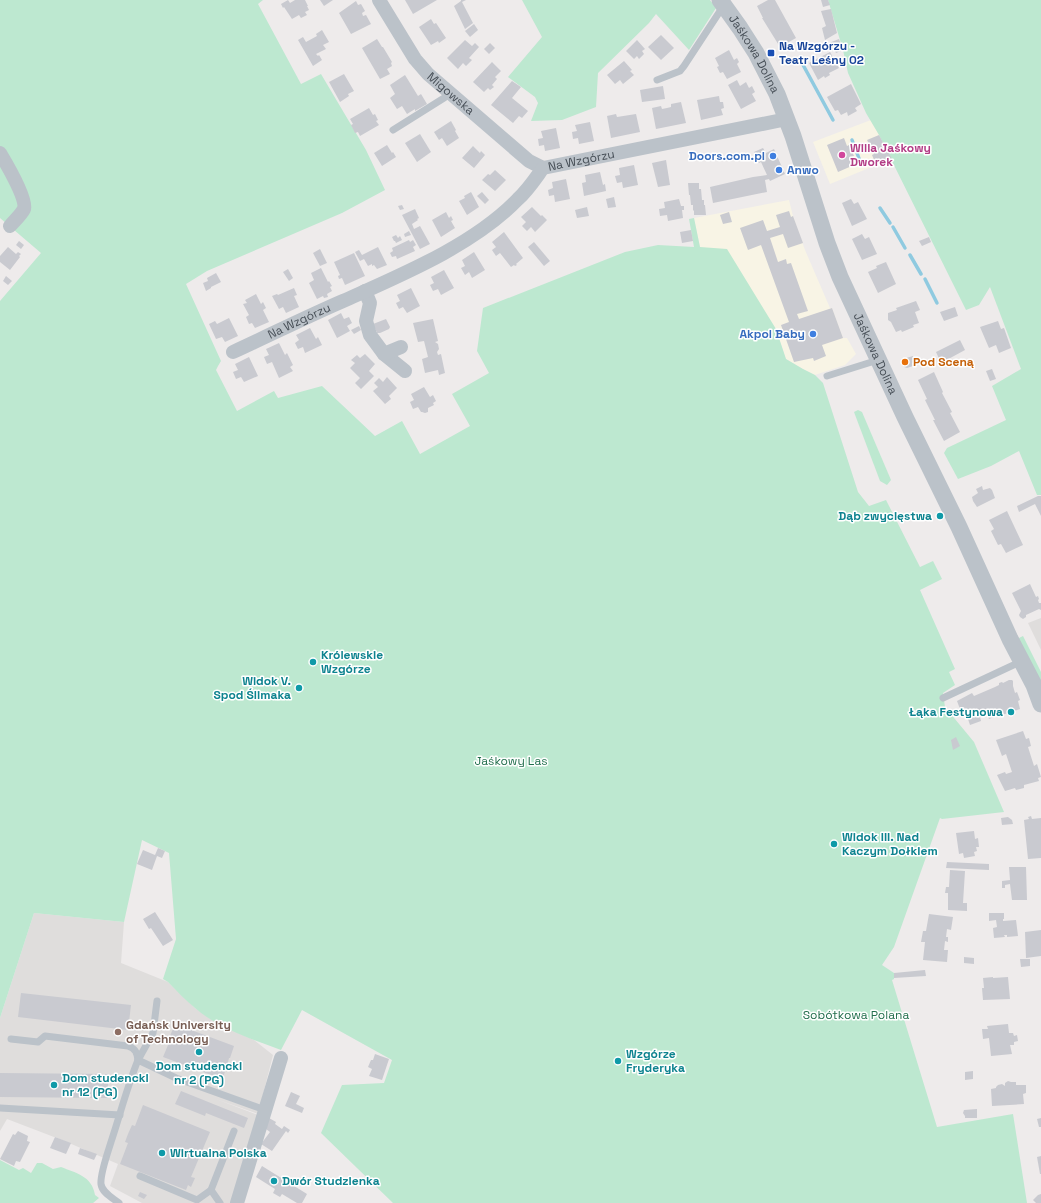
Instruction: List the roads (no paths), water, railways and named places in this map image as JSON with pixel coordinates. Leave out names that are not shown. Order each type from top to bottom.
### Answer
[{"type":"street","name":"Migowska","points":[[379,0],[415,59],[428,74],[529,161],[543,168]]},
{"type":"street","name":"Jaśkowa Dolina","points":[[724,2],[762,64],[777,94],[787,118],[827,243],[840,277],[878,360],[956,521],[1010,639],[1034,685],[1041,704]]},
{"type":"street","name":"Na Wzgórzu","points":[[233,352],[445,252],[491,222],[519,199],[530,187],[543,168],[787,118]]},
{"type":"street","points":[[0,153],[13,177],[25,205],[24,210],[10,226]]},
{"type":"street","points":[[365,291],[370,303],[366,320],[370,335],[384,354],[405,371]]},
{"type":"street","points":[[384,354],[401,347]]},
{"type":"street","points":[[237,1203],[281,1058]]},
{"type":"lane","points":[[658,80],[680,71],[724,2]]},
{"type":"lane","points":[[393,130],[450,93]]},
{"type":"lane","points":[[827,376],[878,360]]},
{"type":"lane","points":[[943,698],[1022,661]]},
{"type":"lane","points":[[119,1203],[102,1189],[100,1183],[132,1074],[152,1034],[157,1001]]},
{"type":"lane","points":[[11,1039],[38,1042],[45,1036],[128,1046],[136,1051],[138,1060]]},
{"type":"lane","points":[[138,1060],[176,1078],[265,1110]]},
{"type":"lane","points":[[0,1108],[120,1115]]},
{"type":"lane","points":[[140,1176],[197,1200],[211,1190],[234,1131]]},
{"type":"lane","points":[[211,1190],[220,1203]]},
{"type":"waterway","points":[[802,63],[833,120]]},
{"type":"waterway","points":[[852,140],[860,161]]},
{"type":"waterway","points":[[880,208],[890,223]]},
{"type":"waterway","points":[[893,227],[905,248]]},
{"type":"waterway","points":[[910,255],[921,274]]},
{"type":"waterway","points":[[925,279],[937,303]]},
{"type":"place","name":"Na Wzgórzu - Teatr Leśny 02","points":[[771,53]]},
{"type":"place","name":"Willa Jaśkowy Dworek","points":[[842,155]]},
{"type":"place","name":"Doors.com.pl","points":[[773,156]]},
{"type":"place","name":"Anwo","points":[[779,170]]},
{"type":"place","name":"Akpol Baby","points":[[813,334]]},
{"type":"place","name":"Pod Sceną","points":[[905,362]]},
{"type":"place","name":"Dąb zwycięstwa","points":[[940,516]]},
{"type":"place","name":"Królewskie Wzgórze","points":[[313,662]]},
{"type":"place","name":"Widok V. Spod Ślimaka","points":[[299,688]]},
{"type":"place","name":"Łąka Festynowa","points":[[1011,712]]},
{"type":"place","name":"Widok III. Nad Kaczym Dołkiem","points":[[834,844]]},
{"type":"place","name":"Gdańsk University of Technology","points":[[118,1032]]},
{"type":"place","name":"Dom studencki nr 2 (PG)","points":[[199,1052]]},
{"type":"place","name":"Wzgórze Fryderyka","points":[[618,1061]]},
{"type":"place","name":"Dom studencki nr 12 (PG)","points":[[54,1085]]},
{"type":"place","name":"Wirtualna Polska","points":[[162,1153]]},
{"type":"place","name":"Dwór Studzienka","points":[[274,1181]]},
{"type":"park label","name":"Jaśkowy Las","points":[[511,761]]},
{"type":"park label","name":"Sobótkowa Polana","points":[[856,1015]]}]
